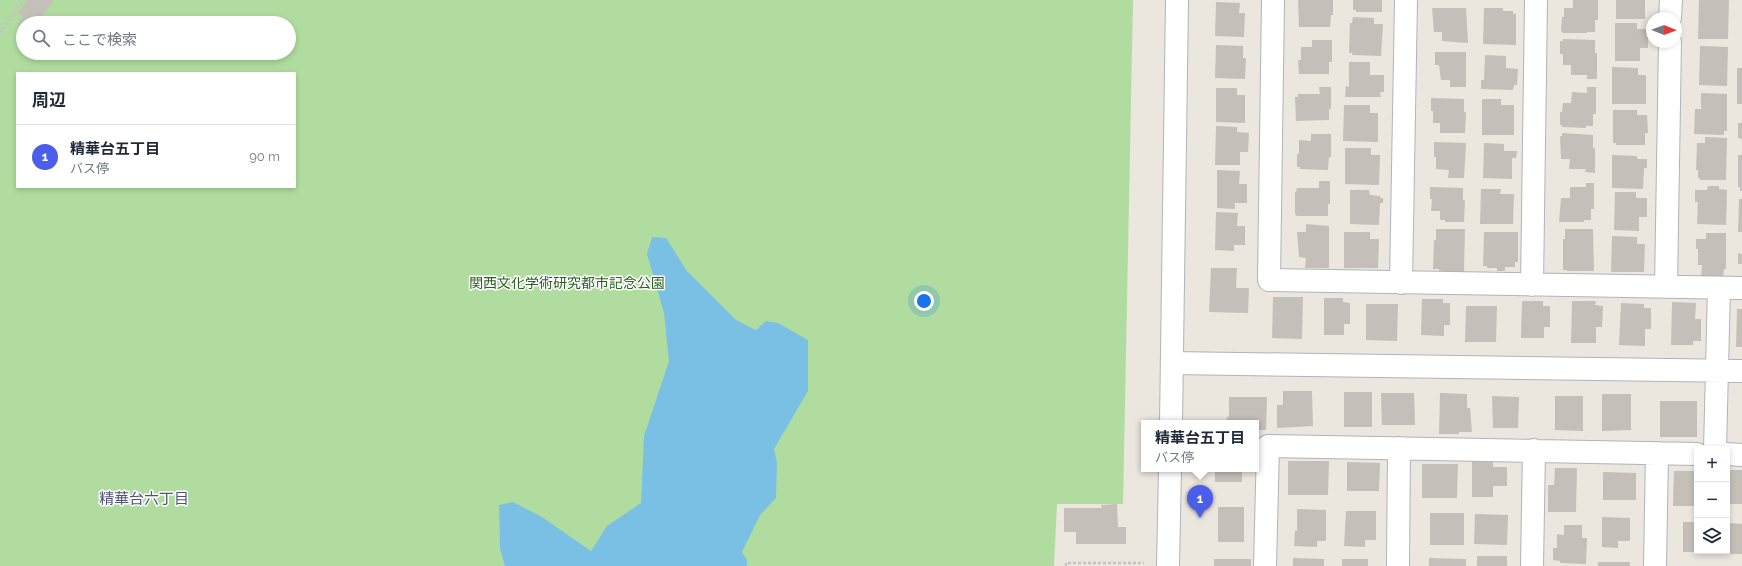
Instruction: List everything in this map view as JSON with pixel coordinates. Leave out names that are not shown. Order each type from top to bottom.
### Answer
[{"type":"street","points":[[1171,420],[1177,0]]},
{"type":"street","points":[[1273,0],[1269,280],[1742,288]]},
{"type":"street","points":[[1401,282],[1406,0]]},
{"type":"street","points":[[1532,285],[1536,0]]},
{"type":"street","points":[[1670,12],[1671,0]]},
{"type":"street","points":[[1666,287],[1670,48]]},
{"type":"street","points":[[1715,446],[1719,288]]},
{"type":"street","points":[[1172,363],[1742,371]]},
{"type":"street","points":[[1265,566],[1268,446],[1694,454]]},
{"type":"street","points":[[1398,566],[1399,448]]},
{"type":"street","points":[[1532,566],[1534,450]]},
{"type":"street","points":[[1654,566],[1657,453]]},
{"type":"street","points":[[1730,454],[1742,455]]},
{"type":"street","points":[[1168,566],[1170,472]]},
{"type":"path","points":[[0,33],[24,0]]},
{"type":"path","points":[[1066,566],[1066,563],[1144,563]]},
{"type":"green space","name":"関西文化学術研究都市記念公園","points":[[0,0],[1133,0],[1123,504],[1057,504],[1054,566],[0,566]]},
{"type":"water","points":[[652,237],[666,238],[687,271],[736,320],[756,330],[766,321],[778,323],[808,340],[808,391],[774,449],[777,463],[776,498],[760,515],[742,552],[747,560],[747,566],[505,566],[500,548],[499,505],[513,502],[542,517],[591,551],[607,526],[641,503],[644,436],[669,361],[664,313],[647,254]]},
{"type":"building","points":[[27,0],[54,0],[42,16],[23,16],[18,13]]},
{"type":"building","points":[[1298,0],[1333,0],[1333,15],[1331,15],[1330,27],[1299,27]]},
{"type":"building","points":[[1353,0],[1382,0],[1382,12],[1356,12],[1356,10],[1353,10]]},
{"type":"building","points":[[1573,0],[1598,0],[1598,20],[1595,20],[1595,32],[1563,33],[1561,31],[1564,8],[1573,8]]},
{"type":"building","points":[[1616,0],[1645,0],[1645,19],[1616,19]]},
{"type":"building","points":[[1699,0],[1729,0],[1728,39],[1698,39]]},
{"type":"building","points":[[1216,2],[1240,3],[1239,13],[1245,13],[1244,37],[1215,36]]},
{"type":"building","points":[[1432,8],[1466,8],[1468,43],[1442,41],[1442,32],[1434,32]]},
{"type":"building","points":[[1484,8],[1503,8],[1503,11],[1513,11],[1513,14],[1516,14],[1516,45],[1483,44]]},
{"type":"building","points":[[1353,17],[1374,18],[1374,24],[1383,24],[1381,56],[1352,55],[1352,53],[1349,53],[1350,23],[1352,23]]},
{"type":"building","points":[[1615,23],[1637,23],[1637,29],[1646,29],[1646,48],[1640,48],[1640,61],[1615,61]]},
{"type":"building","points":[[1563,39],[1595,40],[1595,53],[1597,53],[1597,79],[1587,79],[1587,75],[1571,75],[1571,65],[1563,65],[1563,54],[1560,54],[1560,41],[1563,41]]},
{"type":"building","points":[[1312,40],[1332,40],[1332,62],[1329,62],[1329,74],[1299,74],[1298,60],[1301,60],[1301,47],[1312,47]]},
{"type":"building","points":[[1216,45],[1243,46],[1243,58],[1246,58],[1245,79],[1215,78]]},
{"type":"building","points":[[1700,46],[1728,47],[1727,86],[1699,85]]},
{"type":"building","points":[[1435,52],[1466,52],[1466,87],[1450,87],[1450,80],[1441,80],[1439,65],[1435,65]]},
{"type":"building","points":[[1485,55],[1506,56],[1506,68],[1518,69],[1517,85],[1514,85],[1513,90],[1481,89],[1481,80],[1484,80]]},
{"type":"building","points":[[1349,62],[1370,62],[1370,75],[1384,75],[1384,92],[1380,92],[1381,97],[1345,97],[1346,86],[1349,87]]},
{"type":"building","points":[[1612,67],[1638,68],[1638,75],[1646,75],[1646,104],[1612,104]]},
{"type":"building","points":[[1737,68],[1742,68],[1742,104],[1737,104]]},
{"type":"building","points":[[1319,87],[1331,87],[1331,109],[1329,109],[1329,120],[1296,121],[1295,97],[1298,97],[1298,94],[1320,94]]},
{"type":"building","points":[[1587,87],[1596,87],[1596,114],[1593,114],[1593,126],[1586,126],[1586,128],[1562,127],[1562,125],[1560,125],[1560,112],[1562,112],[1563,103],[1571,103],[1572,92],[1587,93]]},
{"type":"building","points":[[1216,88],[1237,88],[1237,95],[1245,95],[1245,123],[1216,122]]},
{"type":"building","points":[[1701,93],[1727,94],[1727,131],[1724,131],[1724,135],[1694,134],[1695,109],[1701,109]]},
{"type":"building","points":[[1431,98],[1464,99],[1464,112],[1466,112],[1465,133],[1440,133],[1440,123],[1433,123]]},
{"type":"building","points":[[1482,99],[1501,99],[1501,105],[1514,105],[1514,135],[1482,135]]},
{"type":"building","points":[[1344,105],[1370,105],[1370,113],[1378,113],[1378,142],[1343,141]]},
{"type":"building","points":[[1613,110],[1637,110],[1637,115],[1647,115],[1648,133],[1645,133],[1645,145],[1616,145],[1616,143],[1613,143]]},
{"type":"building","points":[[1738,123],[1742,123],[1742,139],[1738,138]]},
{"type":"building","points":[[1216,126],[1237,127],[1237,132],[1249,133],[1248,152],[1240,152],[1240,165],[1215,165]]},
{"type":"building","points":[[1562,133],[1593,135],[1593,148],[1595,148],[1595,173],[1585,172],[1586,169],[1569,169],[1570,159],[1561,159],[1560,136],[1562,136]]},
{"type":"building","points":[[1311,134],[1331,134],[1331,157],[1329,157],[1328,170],[1300,169],[1300,167],[1297,167],[1299,140],[1311,141]]},
{"type":"building","points":[[1705,137],[1727,138],[1726,180],[1700,180],[1700,178],[1698,178],[1698,170],[1696,170],[1697,143],[1705,143]]},
{"type":"building","points":[[1434,142],[1466,143],[1464,178],[1448,178],[1449,170],[1436,169]]},
{"type":"building","points":[[1484,143],[1504,144],[1504,151],[1517,151],[1516,158],[1512,158],[1512,179],[1483,178]]},
{"type":"building","points":[[1345,148],[1371,148],[1371,155],[1380,155],[1379,185],[1345,184]]},
{"type":"building","points":[[1612,155],[1637,156],[1637,159],[1647,159],[1647,168],[1644,168],[1643,189],[1612,188]]},
{"type":"building","points":[[1738,155],[1742,155],[1742,191],[1740,191],[1740,187],[1738,187]]},
{"type":"building","points":[[1217,170],[1240,171],[1239,184],[1247,184],[1247,203],[1235,203],[1235,209],[1217,208]]},
{"type":"building","points":[[1319,181],[1330,181],[1330,204],[1328,204],[1328,216],[1297,216],[1295,214],[1295,192],[1297,188],[1319,188]]},
{"type":"building","points":[[1586,183],[1594,183],[1594,209],[1591,209],[1591,220],[1584,220],[1584,222],[1559,222],[1561,198],[1570,198],[1570,187],[1586,187]]},
{"type":"building","points":[[1708,186],[1719,186],[1719,189],[1727,190],[1726,225],[1697,224],[1698,202],[1695,202],[1695,190],[1707,190]]},
{"type":"building","points":[[1430,187],[1463,188],[1463,200],[1465,200],[1464,222],[1445,222],[1445,220],[1440,220],[1440,211],[1431,211],[1432,199],[1430,199]]},
{"type":"building","points":[[1481,189],[1501,189],[1500,194],[1514,194],[1513,224],[1480,224]]},
{"type":"building","points":[[1350,190],[1369,190],[1370,195],[1380,196],[1380,198],[1383,198],[1383,203],[1380,203],[1379,225],[1350,224]]},
{"type":"building","points":[[1615,192],[1636,192],[1636,198],[1647,198],[1647,217],[1639,217],[1639,231],[1614,230]]},
{"type":"building","points":[[1739,199],[1742,199],[1742,232],[1738,232]]},
{"type":"building","points":[[1216,212],[1238,213],[1237,226],[1245,226],[1245,245],[1234,245],[1234,251],[1215,250]]},
{"type":"building","points":[[1306,224],[1329,226],[1329,268],[1305,268],[1306,258],[1299,257],[1297,232],[1306,232]]},
{"type":"building","points":[[1436,229],[1465,229],[1464,272],[1439,272],[1439,269],[1433,269]]},
{"type":"building","points":[[1565,229],[1593,229],[1594,271],[1563,270],[1563,239],[1565,239]]},
{"type":"building","points":[[1344,232],[1370,232],[1370,239],[1379,239],[1378,268],[1344,268]]},
{"type":"building","points":[[1484,232],[1518,232],[1518,262],[1515,262],[1515,267],[1505,267],[1505,271],[1497,271],[1497,268],[1487,268],[1487,266],[1483,266]]},
{"type":"building","points":[[1706,233],[1726,233],[1726,269],[1724,269],[1723,277],[1701,277],[1702,265],[1698,265],[1698,249],[1696,249],[1696,239],[1706,239]]},
{"type":"building","points":[[1612,236],[1637,237],[1637,244],[1645,244],[1644,272],[1611,272]]},
{"type":"building","points":[[1738,253],[1742,254],[1742,264],[1738,264]]},
{"type":"building","points":[[1211,268],[1237,268],[1236,288],[1249,288],[1248,313],[1209,312]]},
{"type":"building","points":[[1273,297],[1303,297],[1302,339],[1272,338]]},
{"type":"building","points":[[1324,298],[1343,298],[1343,302],[1350,303],[1350,324],[1344,324],[1344,335],[1324,335]]},
{"type":"building","points":[[1422,299],[1443,299],[1443,303],[1450,303],[1450,325],[1444,325],[1444,336],[1421,335]]},
{"type":"building","points":[[1522,301],[1543,301],[1543,306],[1550,306],[1550,327],[1544,327],[1544,338],[1521,338]]},
{"type":"building","points":[[1572,301],[1596,301],[1595,305],[1603,306],[1602,327],[1596,327],[1596,343],[1571,343]]},
{"type":"building","points":[[1672,302],[1696,303],[1695,319],[1701,319],[1701,341],[1693,341],[1693,345],[1671,345]]},
{"type":"building","points":[[1621,303],[1644,304],[1644,308],[1651,308],[1651,329],[1645,329],[1645,346],[1619,345]]},
{"type":"building","points":[[1366,304],[1398,304],[1397,341],[1366,340]]},
{"type":"building","points":[[1466,306],[1497,306],[1496,342],[1465,342]]},
{"type":"building","points":[[1737,309],[1742,309],[1742,347],[1736,347]]},
{"type":"building","points":[[1283,391],[1312,391],[1313,426],[1277,428],[1277,405],[1283,405]]},
{"type":"building","points":[[1344,392],[1372,392],[1372,427],[1344,427]]},
{"type":"building","points":[[1381,393],[1414,393],[1415,425],[1382,425]]},
{"type":"building","points":[[1440,393],[1467,394],[1467,408],[1470,408],[1472,432],[1459,432],[1459,434],[1439,434]]},
{"type":"building","points":[[1602,394],[1631,394],[1631,430],[1602,431]]},
{"type":"building","points":[[1492,396],[1519,397],[1518,428],[1493,428]]},
{"type":"building","points":[[1555,396],[1583,396],[1583,431],[1555,430]]},
{"type":"building","points":[[1229,397],[1267,397],[1266,430],[1259,430],[1259,420],[1226,420],[1227,417],[1229,417]]},
{"type":"building","points":[[1660,401],[1697,401],[1697,437],[1660,437]]},
{"type":"building","points":[[1472,460],[1493,461],[1493,467],[1507,467],[1507,486],[1493,486],[1493,497],[1472,497]]},
{"type":"building","points":[[1288,461],[1329,461],[1328,495],[1288,495]]},
{"type":"building","points":[[1347,462],[1380,463],[1379,491],[1347,491]]},
{"type":"building","points":[[1422,464],[1458,464],[1457,498],[1422,498]]},
{"type":"building","points":[[1555,468],[1577,468],[1576,512],[1548,512],[1548,485],[1554,485]]},
{"type":"building","points":[[1730,470],[1742,470],[1742,504],[1730,504]]},
{"type":"building","points":[[1674,471],[1694,471],[1694,506],[1673,506]]},
{"type":"building","points":[[1215,472],[1242,472],[1242,482],[1215,482]]},
{"type":"building","points":[[1603,472],[1636,473],[1636,500],[1603,500]]},
{"type":"building","points":[[1117,504],[1118,527],[1126,527],[1126,544],[1076,544],[1076,532],[1064,532],[1064,508],[1102,508],[1101,505]]},
{"type":"building","points":[[1218,507],[1244,507],[1244,542],[1218,542]]},
{"type":"building","points":[[1297,509],[1326,510],[1326,541],[1317,541],[1317,547],[1294,546],[1295,531],[1297,531]]},
{"type":"building","points":[[1346,511],[1376,511],[1376,540],[1365,540],[1365,547],[1344,546]]},
{"type":"building","points":[[1430,513],[1464,513],[1464,545],[1430,545]]},
{"type":"building","points":[[1475,514],[1508,515],[1507,545],[1474,544]]},
{"type":"building","points":[[1602,517],[1630,518],[1630,541],[1618,541],[1618,548],[1602,547]]},
{"type":"building","points":[[1683,522],[1694,522],[1694,552],[1683,552]]},
{"type":"building","points":[[1730,523],[1742,524],[1742,554],[1730,554]]},
{"type":"building","points":[[1564,525],[1582,525],[1582,538],[1587,538],[1586,564],[1560,563],[1560,561],[1553,560],[1553,548],[1557,548],[1557,534],[1564,535]]},
{"type":"building","points":[[1477,556],[1507,556],[1507,566],[1477,566]]},
{"type":"building","points":[[1293,558],[1324,559],[1324,566],[1293,566]]},
{"type":"building","points":[[1429,558],[1466,559],[1466,566],[1429,566]]},
{"type":"building","points":[[1214,559],[1251,559],[1251,566],[1214,566]]},
{"type":"building","points":[[1342,559],[1368,559],[1368,566],[1342,566]]},
{"type":"building","points":[[1598,562],[1630,562],[1630,566],[1598,566]]},
{"type":"place","name":"精華台五丁目","points":[[1200,518]]},
{"type":"district","name":"精華台六丁目","points":[[144,499]]}]
